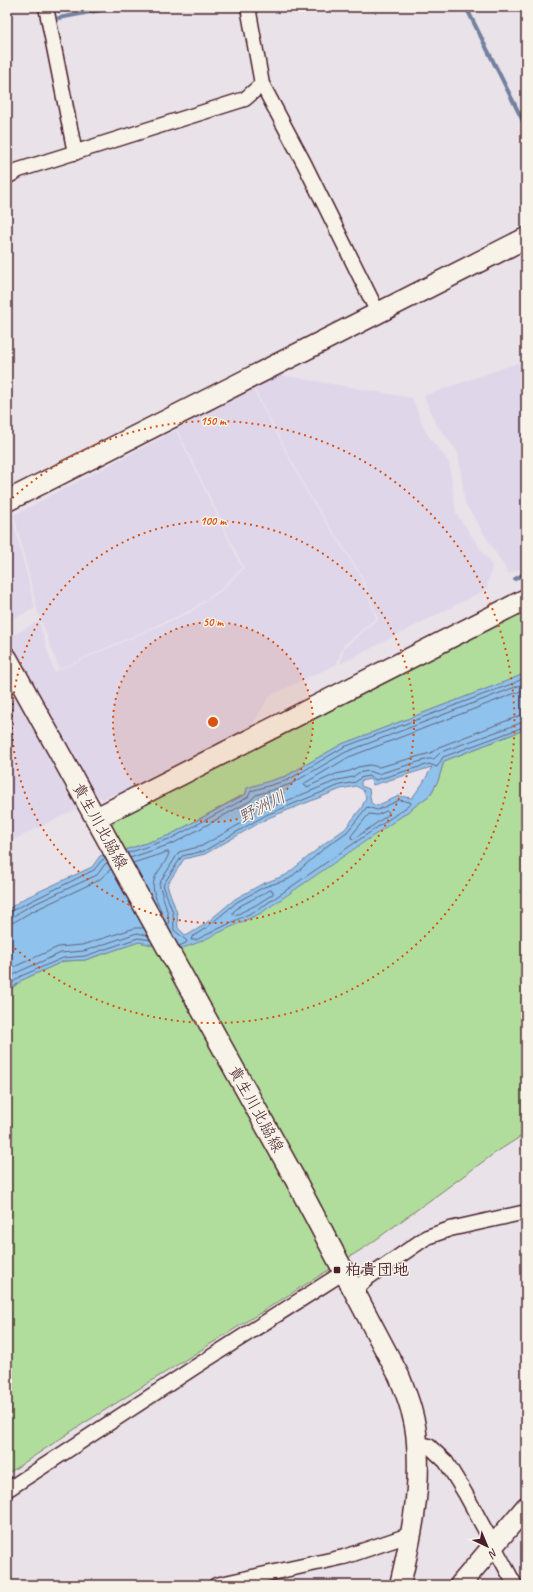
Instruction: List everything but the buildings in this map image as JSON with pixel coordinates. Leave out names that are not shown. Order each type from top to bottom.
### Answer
[{"type":"street","points":[[46,7],[75,153]]},
{"type":"street","points":[[248,7],[262,84],[304,163],[378,313]]},
{"type":"street","points":[[7,177],[19,170],[244,99],[262,84]]},
{"type":"street","points":[[7,501],[526,238]]},
{"type":"street","points":[[100,825],[526,599]]},
{"type":"street","name":"貴生川北脇線","points":[[7,658],[295,1179],[400,1376],[408,1397],[417,1443],[416,1506],[412,1534],[400,1585]]},
{"type":"street","points":[[354,1291],[369,1277],[427,1237],[450,1229],[526,1212]]},
{"type":"street","points":[[7,1490],[344,1272]]},
{"type":"street","points":[[417,1443],[429,1446],[446,1462],[494,1545],[515,1585]]},
{"type":"street","points":[[460,1585],[526,1507]]},
{"type":"street","points":[[216,1585],[344,1557],[412,1534]]},
{"type":"shaded area","points":[[523,361],[526,368],[526,565],[509,574],[465,503],[458,452],[436,424],[424,396]]},
{"type":"shaded area","points":[[280,375],[412,398],[426,433],[449,462],[456,513],[492,566],[487,589],[340,664],[344,648],[378,619],[361,574],[309,494],[254,388]]},
{"type":"shaded area","points":[[253,389],[309,496],[360,575],[376,618],[343,646],[337,664],[269,696],[252,726],[135,789],[111,795],[104,799],[88,792],[8,645],[10,637],[39,621],[54,672],[189,613],[222,590],[244,568],[177,429]]},
{"type":"shaded area","points":[[176,430],[242,568],[221,589],[191,610],[59,669],[38,612],[14,515]]},
{"type":"shaded area","points":[[10,508],[35,608],[7,622],[7,510]]},
{"type":"shaded area","points":[[7,676],[76,809],[7,843]]},
{"type":"green space","points":[[526,610],[526,673],[342,744],[286,776],[247,788],[246,793],[170,835],[122,851],[116,841],[112,833],[112,829],[118,814]]},
{"type":"green space","points":[[526,729],[526,1133],[495,1153],[367,1246],[78,1427],[7,1474],[7,992],[22,980],[64,961],[85,960],[139,942],[177,950],[402,816],[430,795],[438,781],[444,761]]},
{"type":"water","name":"野洲川","points":[[526,673],[526,729],[444,761],[438,781],[430,795],[261,913],[197,943],[177,950],[139,942],[85,960],[64,961],[22,980],[7,992],[7,910],[23,899],[92,867],[100,856],[122,851],[170,835],[246,794],[247,788],[286,776],[342,744]],"holes":[[[432,767],[412,798],[399,796],[376,806],[371,803],[369,789],[361,786],[361,781],[370,779],[373,785]],[[356,786],[363,790],[366,797],[362,807],[345,829],[325,843],[286,875],[262,884],[235,899],[204,925],[186,936],[178,928],[177,913],[167,885],[184,859],[205,854],[268,818],[341,789]]]},
{"type":"waterway","points":[[59,18],[117,7]]},
{"type":"waterway","points":[[466,7],[526,127]]},
{"type":"waterway","points":[[515,579],[526,573]]},
{"type":"place","name":"柏貴団地","points":[[337,1270]]}]
